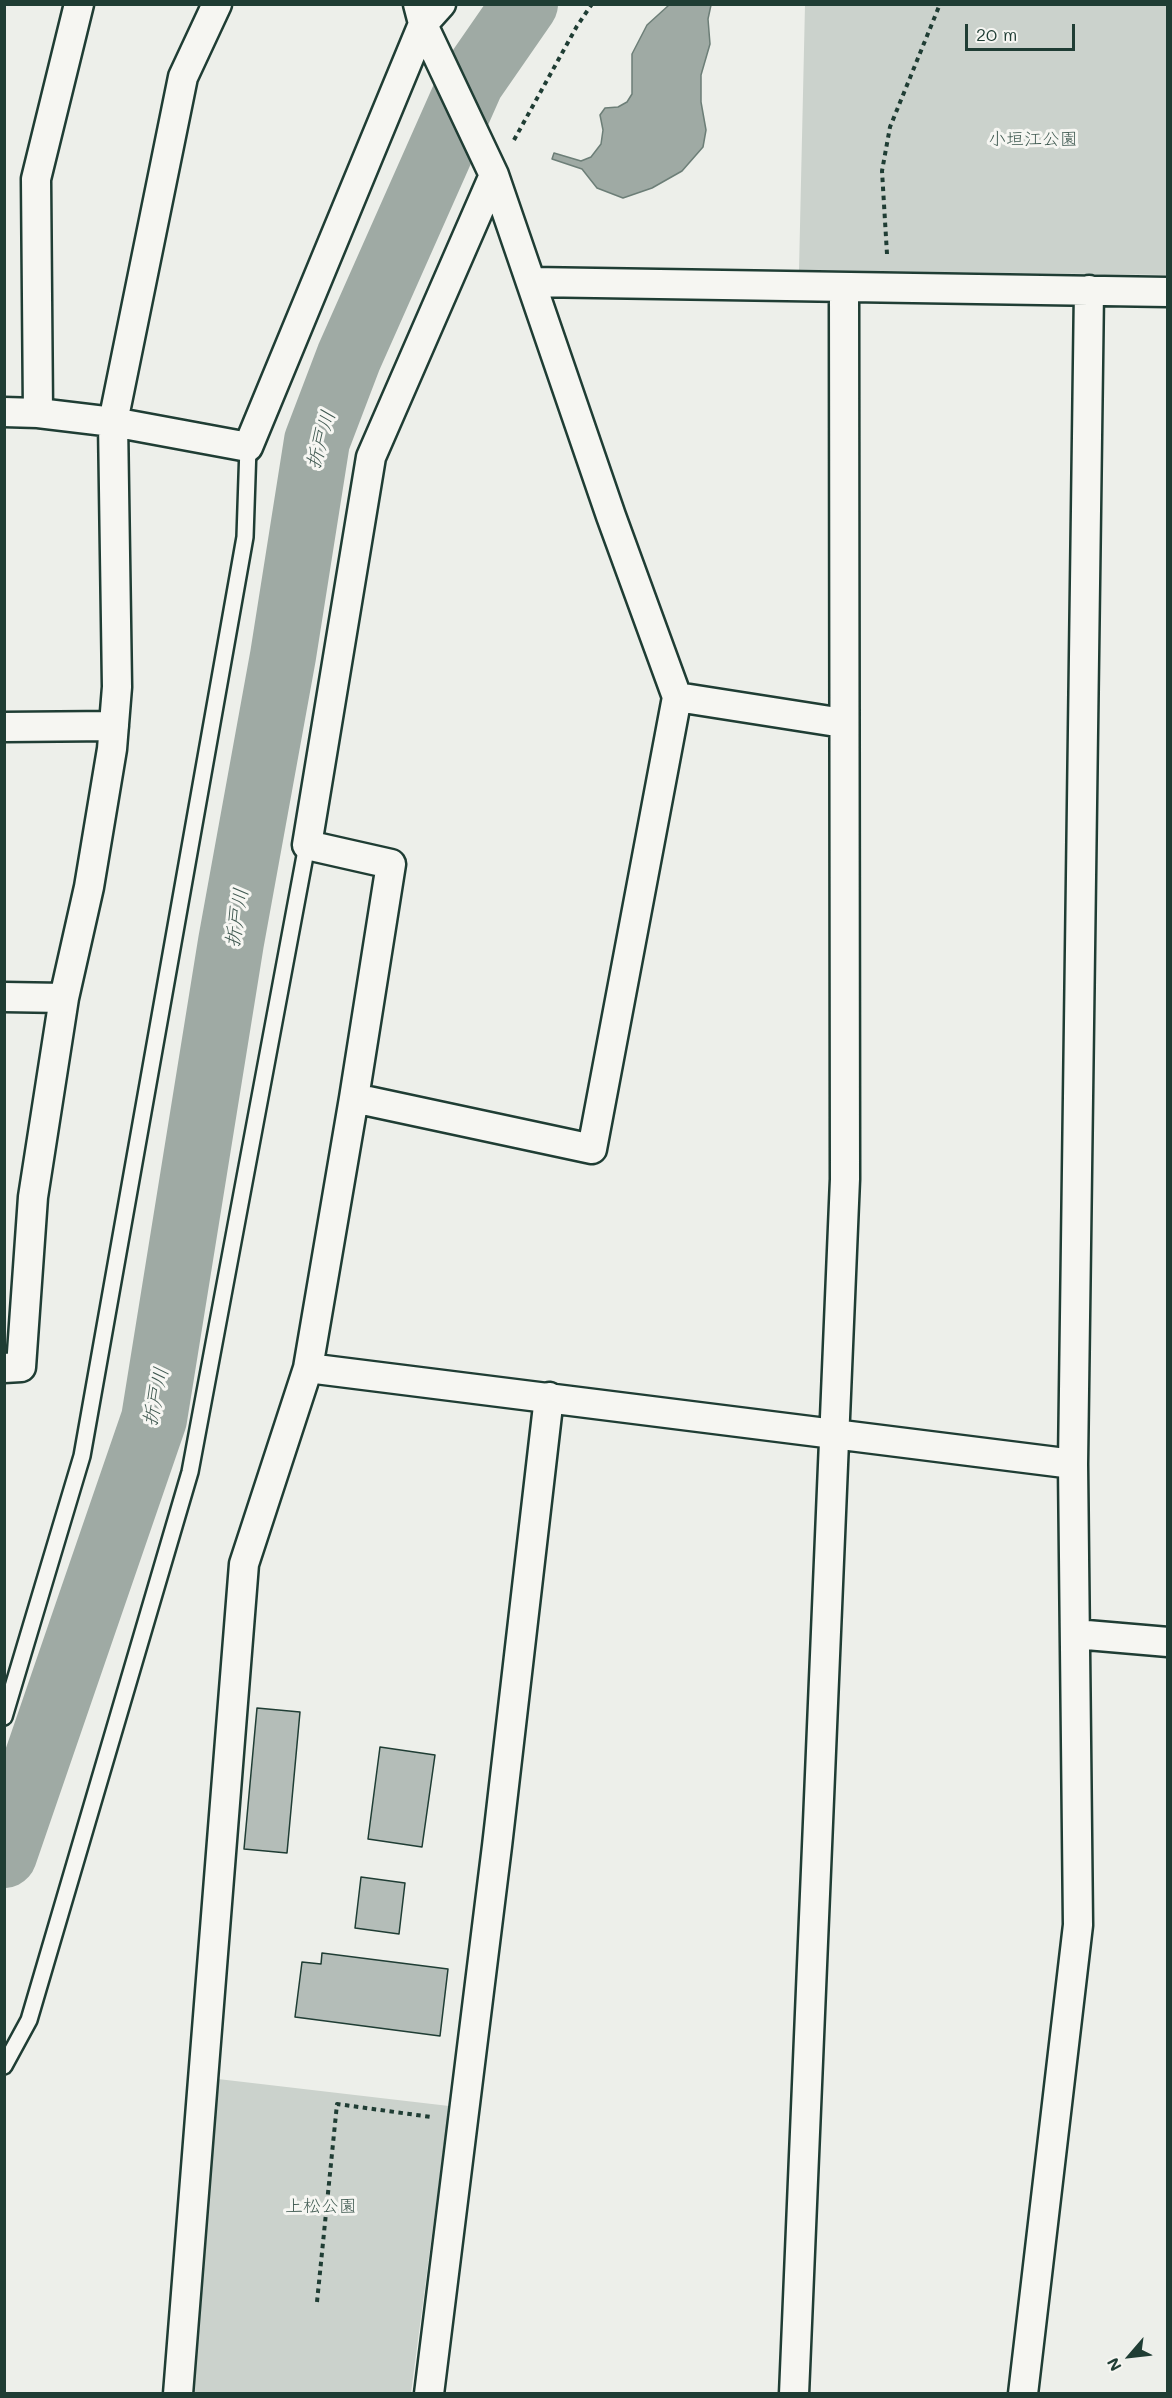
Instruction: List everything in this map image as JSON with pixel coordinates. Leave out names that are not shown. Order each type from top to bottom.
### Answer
[{"type":"street","points":[[38,413],[36,179],[79,4]]},
{"type":"street","points":[[4,1368],[21,1368],[33,1197],[64,998],[89,887],[112,749],[117,687],[113,422],[183,77],[217,4]]},
{"type":"street","points":[[4,412],[38,413],[113,422],[248,447],[426,15]]},
{"type":"street","points":[[354,1098],[592,1149],[677,697],[611,516],[494,174],[426,15]]},
{"type":"street","points":[[178,2394],[244,1563],[308,1368],[391,864],[307,845],[371,457],[494,174]]},
{"type":"street","points":[[532,282],[1167,292]]},
{"type":"street","points":[[794,2394],[845,1179],[844,287]]},
{"type":"street","points":[[1023,2394],[1078,1925],[1073,1464],[1089,290]]},
{"type":"street","points":[[677,697],[843,723]]},
{"type":"street","points":[[4,727],[114,726]]},
{"type":"street","points":[[4,997],[64,998]]},
{"type":"street","points":[[308,1368],[1073,1464]]},
{"type":"street","points":[[429,2394],[549,1397]]},
{"type":"street","points":[[1075,1634],[1167,1642]]},
{"type":"lane","points":[[4,1717],[82,1456],[245,537],[248,447]]},
{"type":"lane","points":[[4,2066],[29,2020],[190,1472],[307,845]]},
{"type":"path","points":[[494,174],[577,26],[592,4]]},
{"type":"path","points":[[888,288],[882,171],[890,127],[940,4]]},
{"type":"path","points":[[317,2302],[337,2104],[462,2121]]},
{"type":"green space","name":"小垣江公園","points":[[805,5],[1167,5],[1167,275],[799,270]]},
{"type":"green space","name":"上松公園","points":[[218,2079],[449,2106],[411,2393],[191,2394]]},
{"type":"shaded area","points":[[669,5],[711,5],[708,19],[710,44],[701,75],[701,102],[706,130],[703,147],[682,171],[652,188],[623,198],[597,188],[582,169],[552,159],[554,153],[581,161],[591,157],[601,144],[603,130],[600,115],[605,108],[618,107],[627,102],[632,94],[632,54],[647,25]]},
{"type":"building","points":[[257,1708],[300,1712],[287,1853],[244,1849]]},
{"type":"building","points":[[380,1747],[435,1755],[422,1847],[368,1839]]},
{"type":"building","points":[[361,1877],[405,1883],[399,1934],[355,1928]]},
{"type":"building","points":[[322,1953],[448,1969],[440,2036],[295,2017],[302,1962],[321,1964]]},
{"type":"waterway","name":"折戸川","points":[[4,1855],[154,1419],[231,942],[283,656],[317,441],[349,357],[471,82],[525,4]]}]
